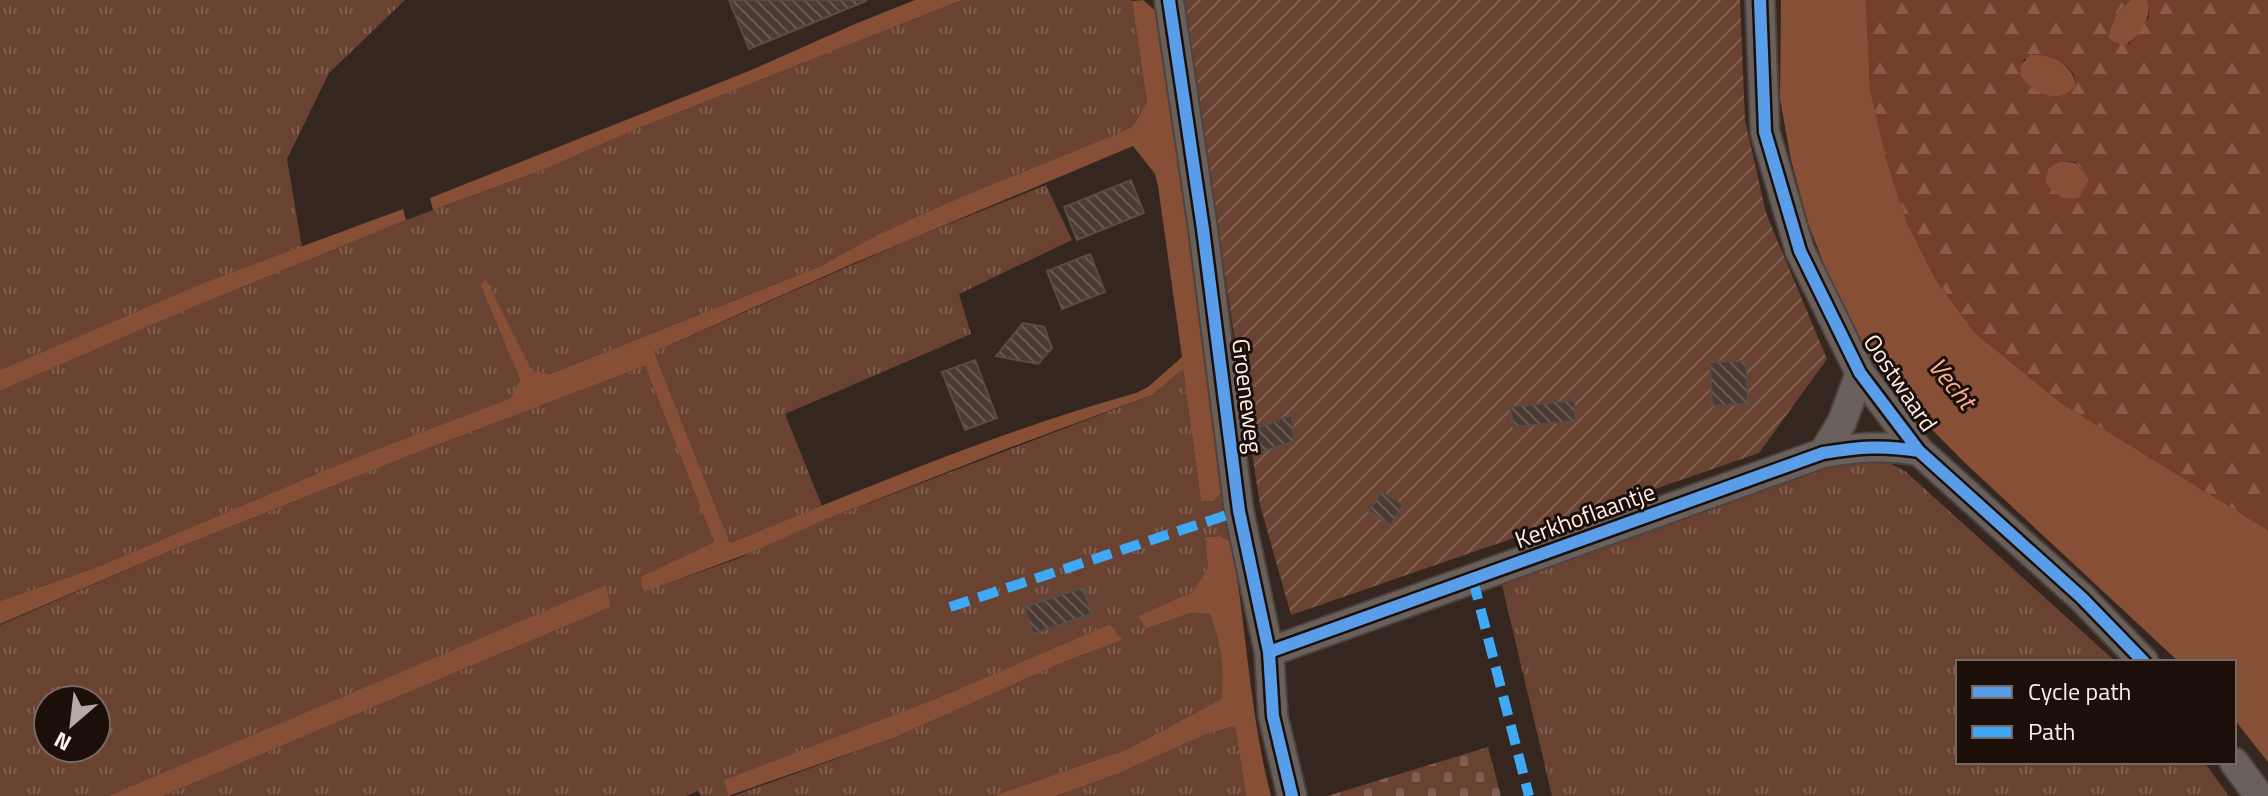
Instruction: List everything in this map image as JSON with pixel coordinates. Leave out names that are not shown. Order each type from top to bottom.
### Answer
[{"type":"street","name":"Groeneweg","points":[[1169,0],[1203,229],[1239,511],[1269,652],[1273,716],[1292,796]]},
{"type":"street","name":"Oostwaard","points":[[1760,0],[1765,132],[1800,251],[1860,373],[1919,451],[2082,598],[2142,660]]},
{"type":"street","points":[[1823,453],[1842,422],[1860,373]]},
{"type":"street","name":"Kerkhoflaantje","points":[[1269,652],[1823,453],[1876,446],[1919,451]]},
{"type":"street","points":[[2235,764],[2259,796]]},
{"type":"green space","points":[[0,0],[405,0],[329,73],[287,159],[302,247],[203,283],[0,370]]},
{"type":"green space","points":[[962,0],[1132,0],[1147,103],[1132,127],[935,208],[821,266],[550,374],[532,370],[486,281],[480,284],[520,380],[512,398],[359,456],[95,568],[0,601],[0,391],[406,220],[545,169],[639,128]]},
{"type":"green space","points":[[1183,0],[1740,0],[1745,120],[1766,213],[1827,359],[1759,453],[1291,615],[1260,505]]},
{"type":"green space","points":[[1866,0],[2131,0],[2116,16],[2108,38],[2129,44],[2149,17],[2147,0],[2268,0],[2268,530],[2061,403],[1975,333],[1936,280],[1907,223],[1886,159],[1870,88]],"holes":[[[2024,59],[2068,67],[2076,85],[2020,74]],[[2061,161],[2076,162],[2089,180],[2045,183],[2048,168]]]},
{"type":"green space","points":[[1046,185],[1072,240],[959,294],[971,334],[785,414],[822,506],[730,543],[654,352],[916,237]]},
{"type":"green space","points":[[645,366],[714,542],[640,577],[645,591],[737,559],[827,519],[1152,395],[1183,369],[1201,501],[1214,501],[1222,492],[1231,542],[1220,536],[1205,537],[1208,568],[1192,592],[1138,616],[1146,629],[1190,613],[1210,613],[1221,655],[1221,699],[1128,749],[993,796],[733,796],[891,739],[1066,661],[1121,640],[1110,624],[935,699],[725,780],[728,796],[701,796],[698,791],[686,796],[163,796],[611,607],[605,586],[108,796],[0,796],[0,625],[182,546]]},
{"type":"green space","points":[[1868,459],[1883,460],[1905,471],[2114,660],[1956,660],[1956,764],[2205,764],[2229,796],[1552,796],[1501,581],[1823,466]]},
{"type":"green space","points":[[1235,726],[1246,796],[1056,796],[1117,774],[1207,734]]},
{"type":"green space","points":[[1488,747],[1501,796],[1327,796]]},
{"type":"water","points":[[915,0],[962,0],[639,128],[545,169],[433,210],[430,198],[749,71]]},
{"type":"water","points":[[1143,0],[1159,14],[1222,478],[1222,492],[1214,501],[1201,501],[1183,369],[1152,395],[1011,447],[827,519],[755,551],[644,592],[640,577],[714,542],[645,366],[182,546],[0,624],[0,601],[95,568],[359,456],[511,398],[520,380],[480,284],[486,280],[532,370],[550,374],[821,266],[935,208],[1132,127],[1147,103],[1132,1]],"holes":[[[1133,146],[1155,174],[1182,357],[1148,387],[981,443],[730,543],[654,352],[852,264]]]},
{"type":"water","name":"Vecht","points":[[1781,0],[1866,0],[1870,88],[1886,159],[1907,223],[1936,280],[1975,333],[2061,403],[2268,530],[2268,762],[2236,722],[2236,660],[2177,660],[1964,462],[1898,395],[1850,332],[1808,223],[1791,160],[1780,99]]},
{"type":"water","points":[[2131,0],[2147,0],[2148,14],[2139,33],[2123,46],[2108,38],[2116,16]]},
{"type":"water","points":[[2030,55],[2059,61],[2070,71],[2076,85],[2062,95],[2038,92],[2020,74],[2021,65]]},
{"type":"water","points":[[2061,161],[2076,163],[2089,179],[2079,198],[2059,196],[2045,182],[2048,168]]},
{"type":"water","points":[[403,209],[406,220],[0,391],[0,370],[203,283]]},
{"type":"water","points":[[1220,536],[1231,542],[1258,733],[1271,796],[1246,796],[1235,726],[1207,734],[1117,774],[1056,796],[993,796],[1128,749],[1221,699],[1221,656],[1210,613],[1190,613],[1146,629],[1138,616],[1192,592],[1208,568],[1205,537]]},
{"type":"water","points":[[606,585],[611,607],[163,796],[108,796]]},
{"type":"water","points":[[1110,624],[1122,640],[1066,661],[891,739],[728,796],[724,780],[935,699]]},
{"type":"building","points":[[729,0],[866,0],[866,1],[749,49]]},
{"type":"building","points":[[1131,180],[1144,213],[1077,240],[1064,207]]},
{"type":"building","points":[[1090,254],[1105,292],[1062,309],[1047,271]]},
{"type":"building","points":[[1023,323],[1044,327],[1052,348],[1038,364],[996,356]]},
{"type":"building","points":[[975,360],[997,418],[965,430],[942,372]]},
{"type":"building","points":[[1746,361],[1748,404],[1712,406],[1710,362]]},
{"type":"building","points":[[1574,400],[1576,421],[1513,427],[1510,407]]},
{"type":"building","points":[[1292,415],[1294,441],[1260,453],[1251,430]]},
{"type":"building","points":[[1381,491],[1403,505],[1391,525],[1369,511]]},
{"type":"building","points":[[1083,587],[1092,614],[1033,634],[1024,607]]},
{"type":"marked path","points":[[950,607],[1239,511]]},
{"type":"marked path","points":[[1473,580],[1529,796]]},
{"type":"cycle path","points":[[1169,0],[1203,229],[1239,511],[1269,652],[1273,716],[1292,796]]},
{"type":"cycle path","points":[[1760,0],[1765,132],[1800,251],[1860,373],[1919,451],[2082,598],[2142,660]]},
{"type":"cycle path","points":[[1269,652],[1823,453],[1871,448],[1919,451]]}]
